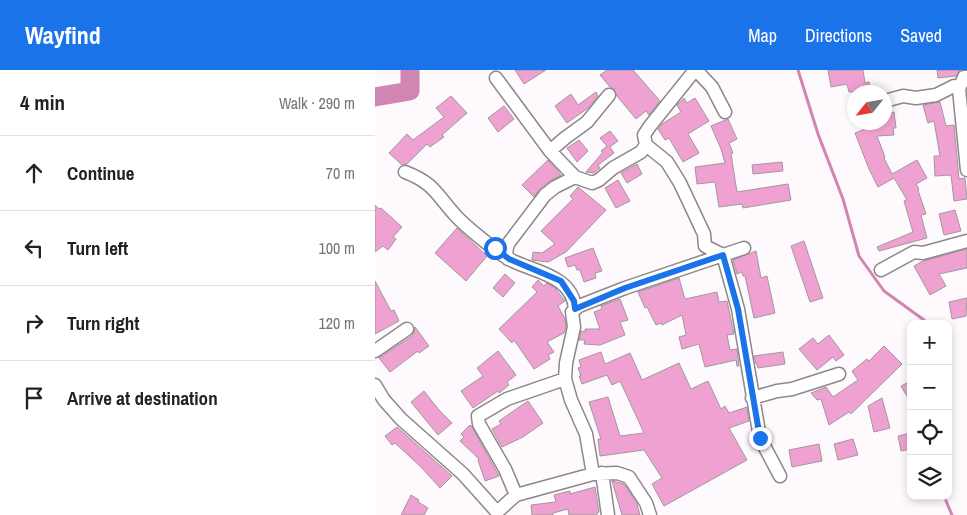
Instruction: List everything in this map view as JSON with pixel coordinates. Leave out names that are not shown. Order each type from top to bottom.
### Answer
[{"type":"street","points":[[725,112],[712,87],[696,70],[644,136],[646,145],[667,162],[680,182],[704,234],[705,246],[723,255],[738,309],[760,438],[780,476]]},
{"type":"street","points":[[496,78],[550,151],[575,177],[591,183],[599,180],[613,168],[641,152],[646,145]]},
{"type":"street","points":[[892,99],[903,96],[916,98],[935,95],[954,86],[963,78]]},
{"type":"street","points":[[963,78],[967,170]]},
{"type":"street","points":[[550,151],[587,122],[609,95]]},
{"type":"street","points":[[405,172],[428,183],[457,217],[509,259],[561,281],[574,301],[575,309]]},
{"type":"street","points":[[509,259],[506,252],[508,244],[545,196],[555,187],[575,177]]},
{"type":"street","points":[[881,270],[913,252],[923,253],[967,241]]},
{"type":"street","points":[[608,515],[586,434],[571,400],[565,379],[566,364],[574,327],[572,312],[625,288],[744,248]]},
{"type":"street","points":[[375,351],[407,329]]},
{"type":"street","points":[[752,398],[792,389],[839,374]]},
{"type":"street","points":[[516,496],[505,469],[479,424],[478,416],[507,400],[565,379]]},
{"type":"street","points":[[375,385],[384,400],[401,419],[463,474],[497,513],[516,496],[597,474],[617,472],[629,477],[646,503],[650,515]]},
{"type":"building","points":[[515,70],[546,70],[524,84]]},
{"type":"building","points":[[607,70],[633,70],[660,101],[649,115],[646,111],[636,119],[617,96],[614,89],[600,75]]},
{"type":"building","points":[[828,70],[863,70],[865,83],[869,82],[870,85],[847,84],[831,87]]},
{"type":"building","points":[[937,70],[960,70],[956,76],[938,78]]},
{"type":"building","points":[[596,92],[598,96],[588,108],[567,123],[555,106],[571,94],[578,105]]},
{"type":"building","points":[[451,96],[467,113],[442,135],[444,137],[430,147],[427,144],[407,164],[402,165],[389,153],[407,134],[413,140],[444,117],[436,108]]},
{"type":"building","points":[[684,98],[687,103],[695,98],[709,121],[688,134],[699,153],[683,162],[669,138],[665,140],[658,129],[662,124],[681,112],[677,105]]},
{"type":"building","points":[[940,102],[946,126],[954,125],[959,179],[965,178],[967,199],[954,201],[951,175],[935,176],[934,156],[940,156],[934,121],[928,123],[923,105]]},
{"type":"building","points":[[504,106],[514,119],[498,132],[488,118]]},
{"type":"building","points":[[892,112],[894,112],[896,128],[893,128],[894,135],[877,136],[884,158],[892,174],[917,160],[927,178],[916,184],[926,214],[921,215],[927,238],[879,251],[877,247],[913,232],[904,201],[907,200],[894,178],[878,187],[855,133],[863,130],[892,130]]},
{"type":"building","points":[[728,119],[737,139],[729,143],[733,153],[731,154],[737,192],[788,184],[791,200],[743,208],[742,204],[719,207],[715,182],[697,184],[695,167],[725,163],[711,126]]},
{"type":"building","points":[[610,131],[618,141],[610,147],[614,153],[598,165],[600,168],[594,173],[586,172],[603,152],[601,151],[607,146],[600,138]]},
{"type":"building","points":[[579,140],[588,151],[577,162],[567,148]]},
{"type":"building","points":[[548,160],[561,175],[540,189],[534,197],[522,185]]},
{"type":"building","points":[[782,162],[783,171],[753,174],[752,165]]},
{"type":"building","points":[[637,164],[642,174],[627,183],[621,173]]},
{"type":"building","points":[[618,180],[630,201],[616,208],[605,188]]},
{"type":"building","points":[[578,187],[606,210],[566,252],[548,262],[532,260],[533,252],[542,253],[555,244],[541,231],[573,199],[570,196]]},
{"type":"building","points":[[375,205],[402,227],[393,237],[396,239],[388,250],[383,246],[375,252]]},
{"type":"building","points":[[955,210],[961,231],[944,235],[939,214]]},
{"type":"building","points":[[457,228],[487,256],[466,281],[435,253]]},
{"type":"building","points":[[804,241],[823,298],[810,302],[791,246]]},
{"type":"building","points":[[593,248],[602,271],[595,273],[596,278],[584,282],[580,270],[577,270],[575,265],[568,267],[565,258]]},
{"type":"building","points":[[967,249],[967,268],[939,274],[946,286],[930,295],[914,266],[923,261]]},
{"type":"building","points":[[756,251],[761,278],[767,276],[775,313],[754,318],[745,276],[743,276],[742,272],[737,274],[733,260]]},
{"type":"building","points":[[505,274],[515,283],[503,297],[493,288]]},
{"type":"building","points":[[679,278],[685,299],[717,292],[719,302],[727,301],[734,334],[727,335],[730,350],[737,349],[739,366],[737,366],[736,360],[705,367],[699,344],[682,349],[679,337],[686,335],[682,315],[662,325],[661,323],[656,325],[647,307],[645,308],[638,292]]},
{"type":"building","points":[[538,280],[544,286],[547,283],[555,288],[565,301],[558,306],[565,319],[566,327],[564,333],[547,342],[554,352],[548,355],[550,359],[534,369],[514,340],[512,343],[499,329],[537,292],[532,287]]},
{"type":"building","points":[[375,281],[391,311],[394,310],[399,321],[375,334]]},
{"type":"building","points":[[967,298],[966,316],[952,319],[949,302]]},
{"type":"building","points":[[620,299],[628,320],[620,322],[625,335],[600,345],[584,344],[585,340],[579,340],[581,331],[585,332],[585,329],[600,329],[594,312],[602,309],[601,306]]},
{"type":"building","points":[[415,327],[429,346],[419,353],[418,351],[390,372],[379,358],[412,336]]},
{"type":"building","points":[[829,335],[844,355],[836,361],[833,357],[817,370],[799,349],[813,338],[818,344]]},
{"type":"building","points":[[884,346],[902,364],[851,414],[849,412],[829,425],[821,399],[817,400],[811,393],[826,387],[833,397],[858,380],[852,371],[867,359],[869,361]]},
{"type":"building","points":[[498,351],[516,375],[507,382],[509,385],[499,393],[498,391],[473,408],[461,391],[483,376],[477,368]]},
{"type":"building","points":[[601,352],[605,364],[630,353],[642,380],[679,363],[691,389],[708,381],[721,409],[725,406],[729,413],[747,407],[749,421],[729,428],[747,460],[664,506],[652,484],[662,478],[644,450],[600,456],[598,439],[601,439],[589,402],[608,397],[620,436],[644,433],[620,381],[612,385],[607,375],[582,384],[578,368],[581,367],[579,360]]},
{"type":"building","points":[[783,352],[785,364],[758,368],[754,356]]},
{"type":"building","points":[[907,383],[907,396],[901,386]]},
{"type":"building","points":[[424,391],[452,423],[438,435],[411,402]]},
{"type":"building","points":[[882,398],[890,428],[874,432],[868,406]]},
{"type":"building","points":[[528,401],[543,423],[523,437],[502,447],[492,429],[501,424],[499,421]]},
{"type":"building","points":[[470,425],[499,476],[485,481],[479,459],[460,441],[464,437],[461,434]]},
{"type":"building","points":[[397,427],[452,476],[440,488],[421,467],[395,443],[392,445],[385,436]]},
{"type":"building","points":[[907,434],[907,450],[901,451],[898,436]]},
{"type":"building","points":[[853,439],[858,455],[838,460],[834,444]]},
{"type":"building","points":[[819,444],[822,461],[792,467],[789,450]]},
{"type":"building","points":[[612,481],[624,484],[637,504],[640,515],[622,515]]},
{"type":"building","points":[[595,487],[599,512],[597,515],[569,515],[568,509],[553,513],[553,515],[532,515],[531,505],[556,502],[554,495],[570,491],[570,494]]},
{"type":"building","points":[[411,495],[428,508],[424,515],[401,515]]},
{"type":"waterway","points":[[375,97],[410,91],[410,70]]},
{"type":"waterway","points":[[798,70],[818,134],[843,199],[859,256],[884,291],[924,320]]},
{"type":"waterway","points":[[946,500],[952,515]]},
{"type":"route","points":[[495,248],[509,259],[561,281],[574,301],[575,309],[625,288],[723,255],[738,309],[760,438]]}]
